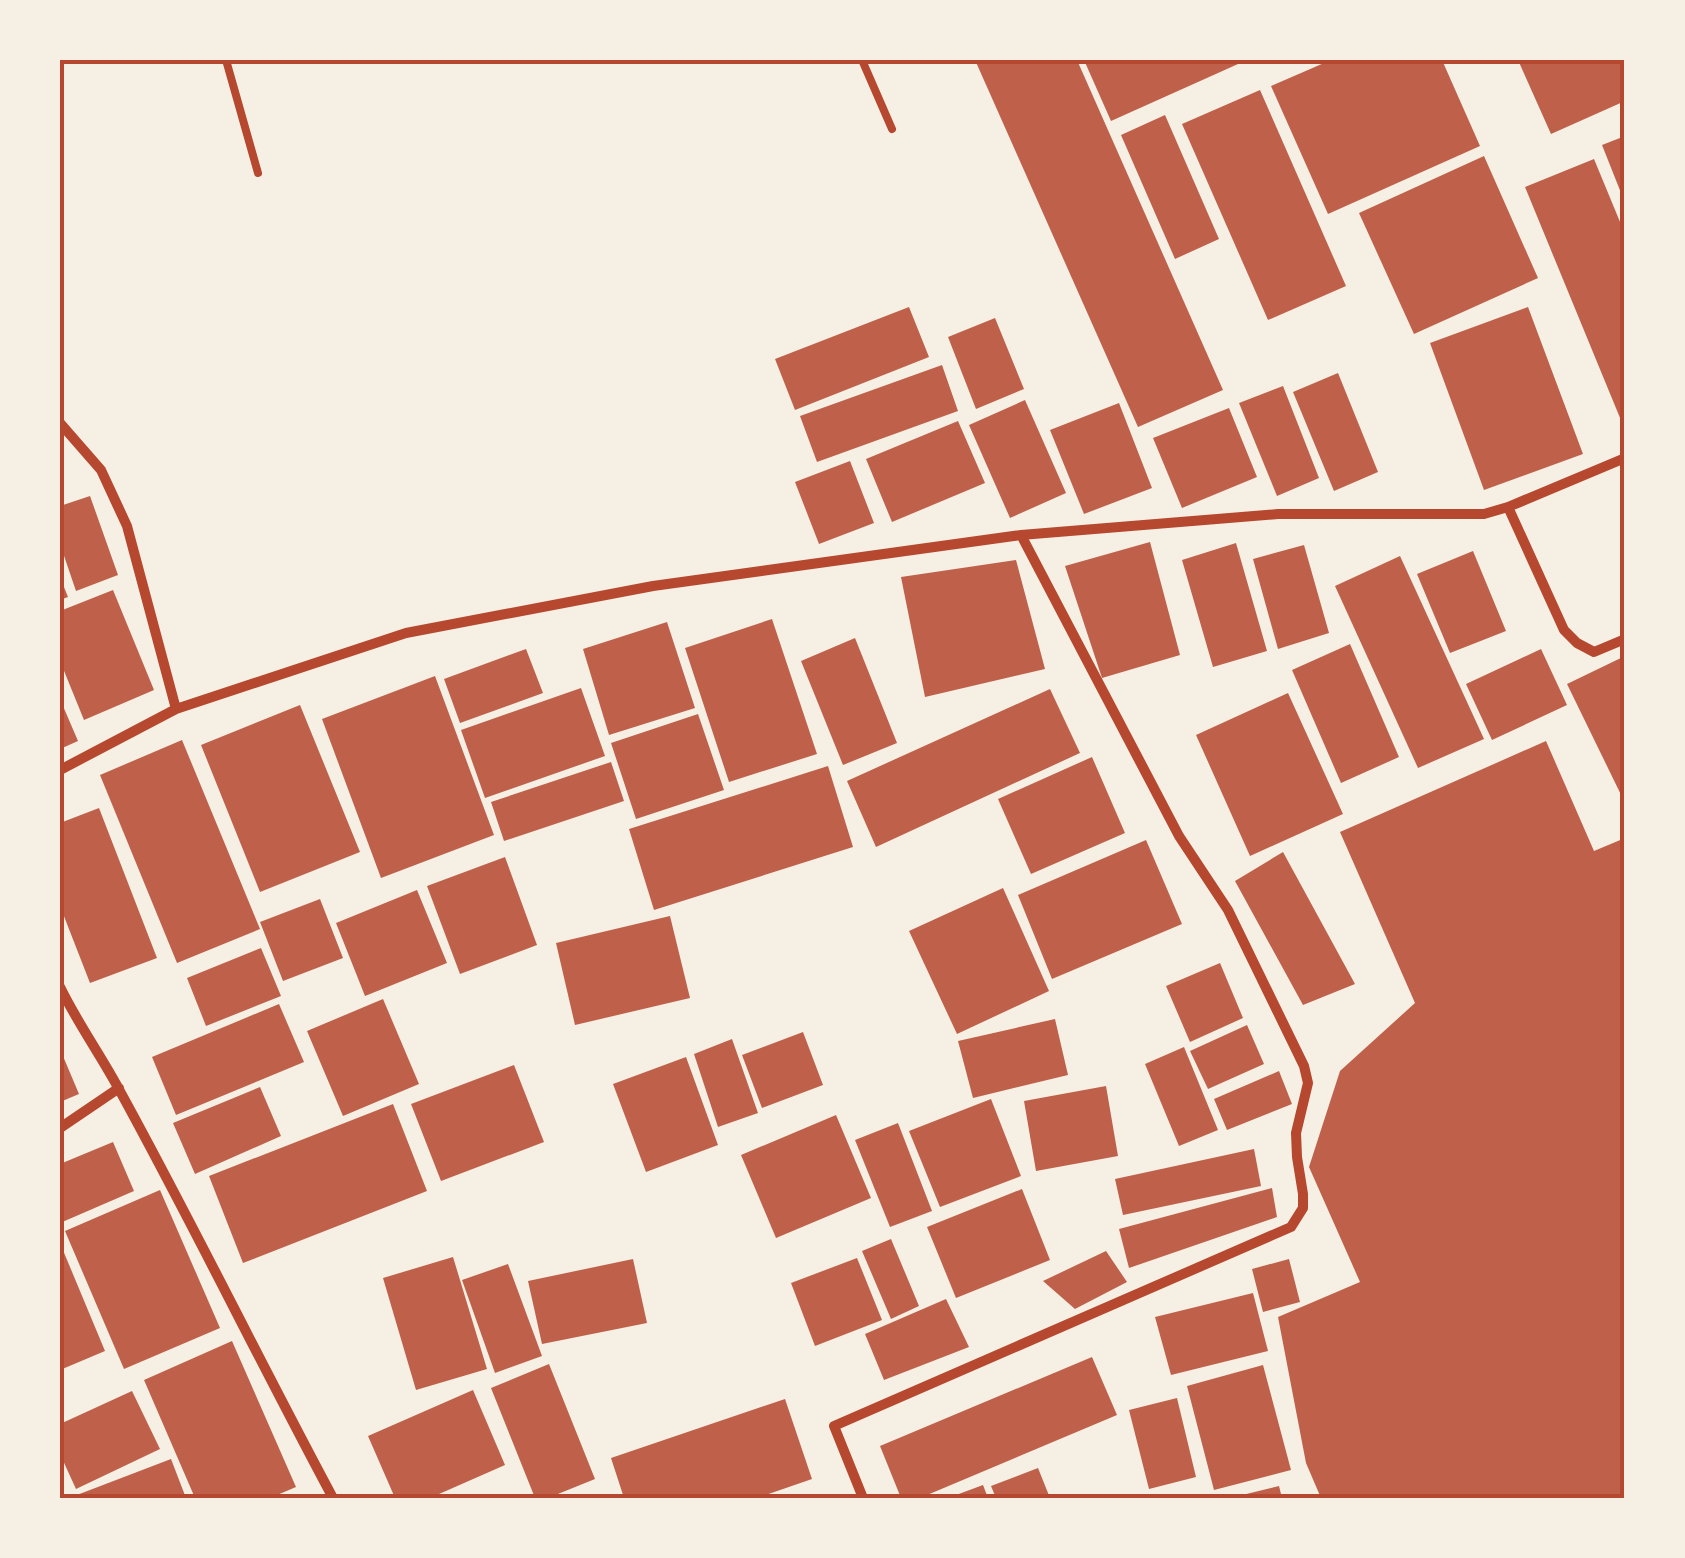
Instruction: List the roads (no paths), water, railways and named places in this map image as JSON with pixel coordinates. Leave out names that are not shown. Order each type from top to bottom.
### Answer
[{"type":"street","points":[[60,423],[101,470],[127,526],[176,709]]},
{"type":"street","points":[[60,770],[176,709],[406,633],[653,586],[1022,535],[1278,514],[1484,514],[1625,458]]},
{"type":"street","points":[[1508,507],[1564,630],[1594,652],[1625,639]]},
{"type":"street","points":[[863,1498],[834,1426],[1291,1227],[1303,1208],[1296,1134],[1308,1083],[1304,1066],[1228,910],[1179,836],[1022,535]]},
{"type":"street","points":[[60,988],[119,1088],[332,1498]]},
{"type":"street","points":[[60,1128],[119,1088]]},
{"type":"lane","points":[[226,60],[258,172]]},
{"type":"lane","points":[[862,60],[892,129]]}]
